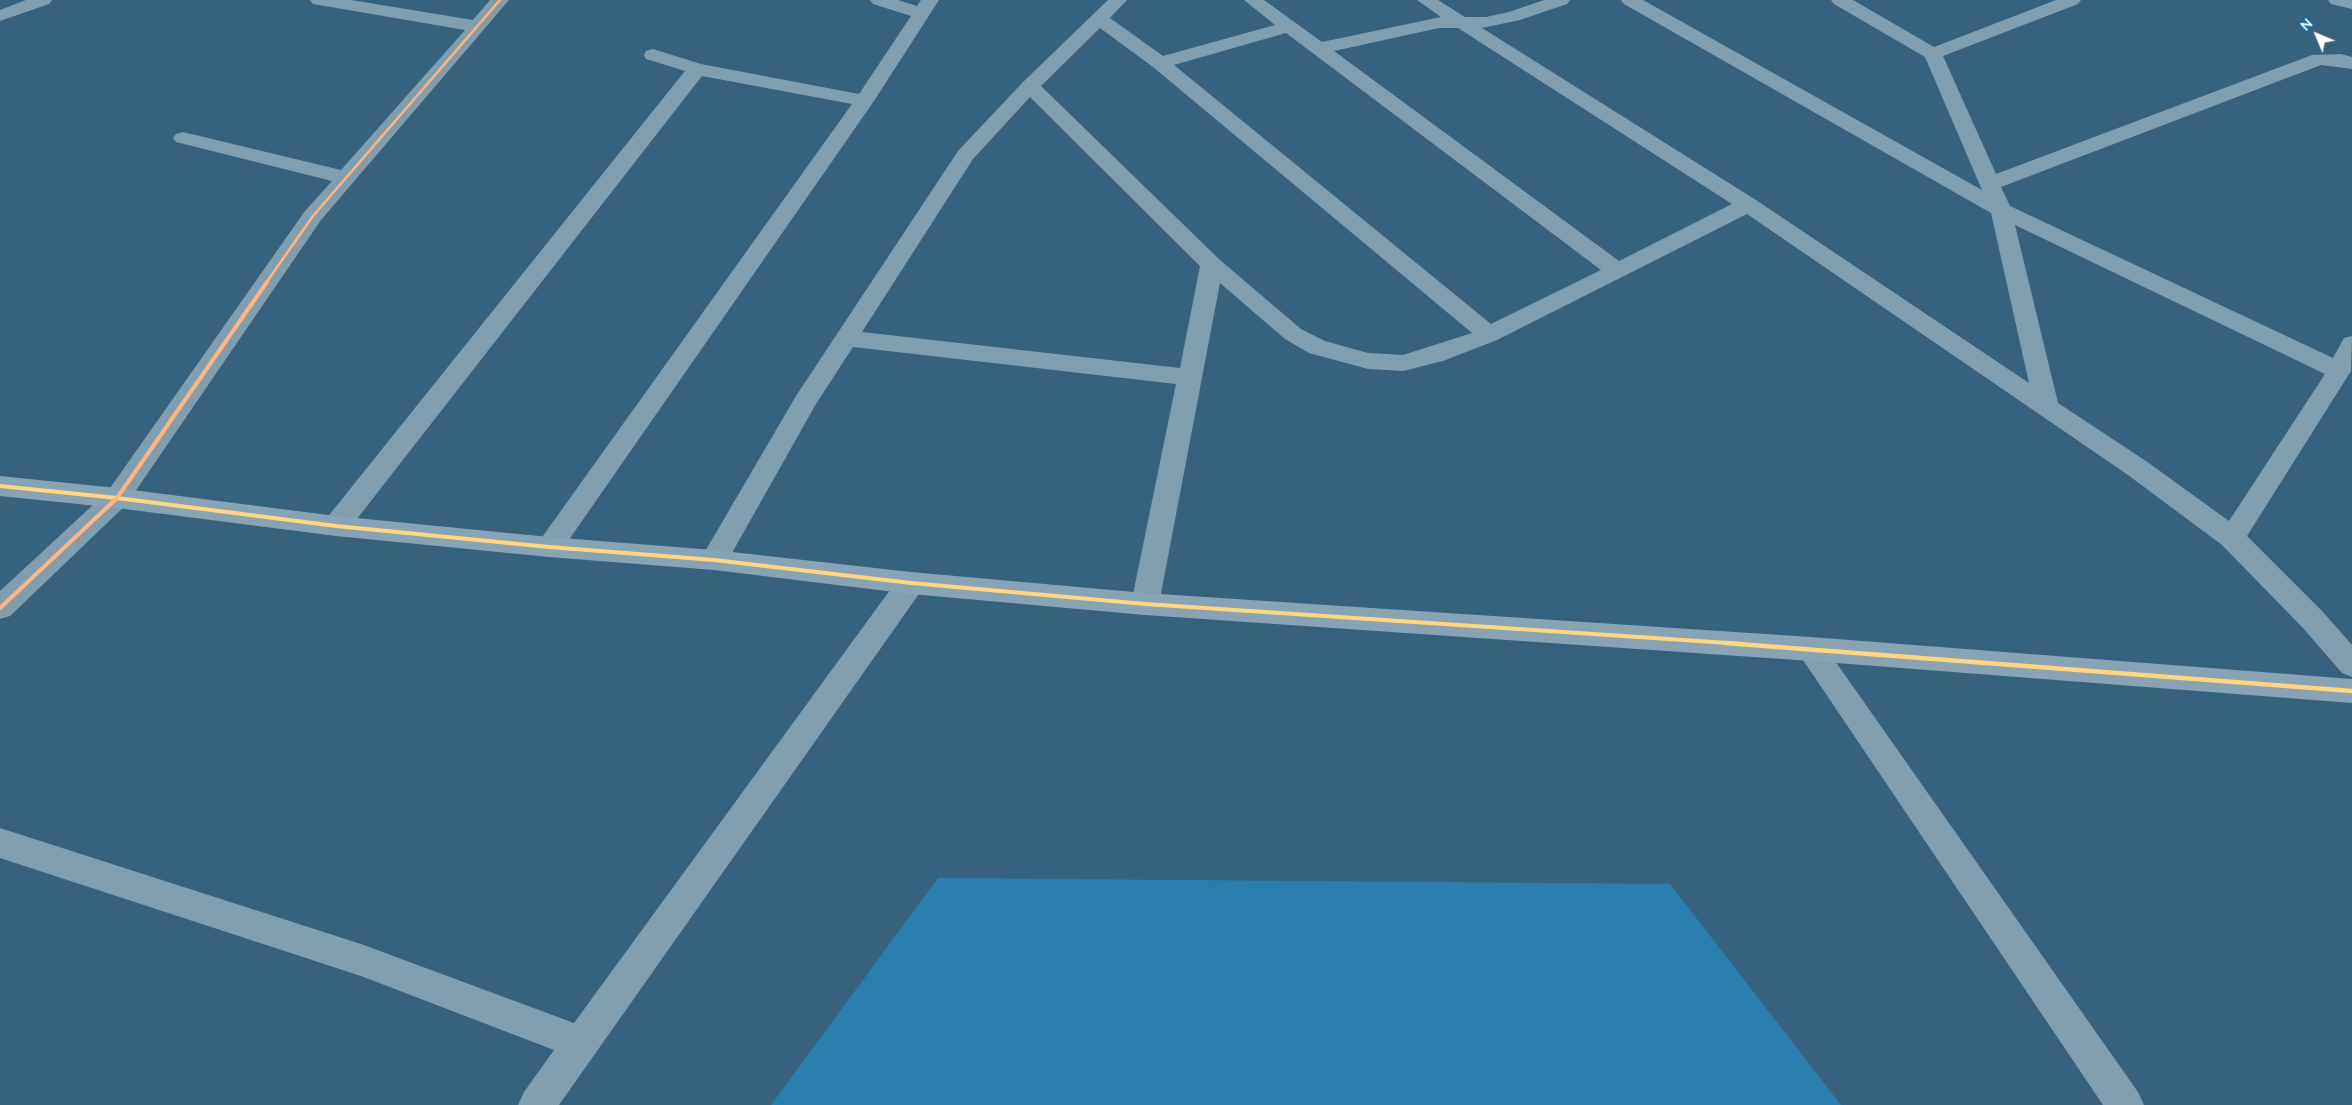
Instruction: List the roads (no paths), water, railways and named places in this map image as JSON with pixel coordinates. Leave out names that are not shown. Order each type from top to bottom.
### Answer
[{"type":"main road","points":[[0,486],[117,498],[336,526],[549,547],[714,560],[911,583],[1145,604],[1811,649],[2352,691]]},
{"type":"street","points":[[0,16],[43,0]]},
{"type":"street","points":[[319,0],[476,26]]},
{"type":"street","points":[[0,608],[117,498],[313,216],[500,0]]},
{"type":"street","points":[[549,547],[864,101],[925,6],[879,0]]},
{"type":"street","points":[[714,560],[805,402],[965,155],[1030,86],[1118,0]]},
{"type":"street","points":[[1253,0],[1321,48],[1616,270]]},
{"type":"street","points":[[1426,0],[1748,205],[2137,468],[2232,538],[2313,620],[2352,665]]},
{"type":"street","points":[[1321,48],[1439,23],[1486,22],[1514,16],[1561,0]]},
{"type":"street","points":[[1840,0],[1933,54],[2000,210],[2047,408]]},
{"type":"street","points":[[1933,54],[2072,0]]},
{"type":"street","points":[[2337,0],[2352,4]]},
{"type":"street","points":[[1643,2],[2000,210],[2338,371]]},
{"type":"street","points":[[1098,18],[1160,63],[1488,335]]},
{"type":"street","points":[[1160,63],[1289,27]]},
{"type":"street","points":[[653,56],[697,69],[864,101]]},
{"type":"street","points":[[1989,184],[2319,59],[2340,60],[2352,63]]},
{"type":"street","points":[[336,526],[697,69]]},
{"type":"street","points":[[1030,86],[1212,265],[1293,334],[1317,347],[1336,354],[1368,361],[1403,362],[1434,355],[1488,335],[1748,205]]},
{"type":"street","points":[[183,138],[346,178]]},
{"type":"street","points":[[1145,604],[1212,265]]},
{"type":"street","points":[[845,338],[1190,378]]},
{"type":"street","points":[[2232,538],[2338,371],[2352,344]]},
{"type":"street","points":[[538,1105],[911,583]]},
{"type":"street","points":[[1811,649],[2124,1105]]},
{"type":"street","points":[[0,843],[361,960],[581,1043]]}]
